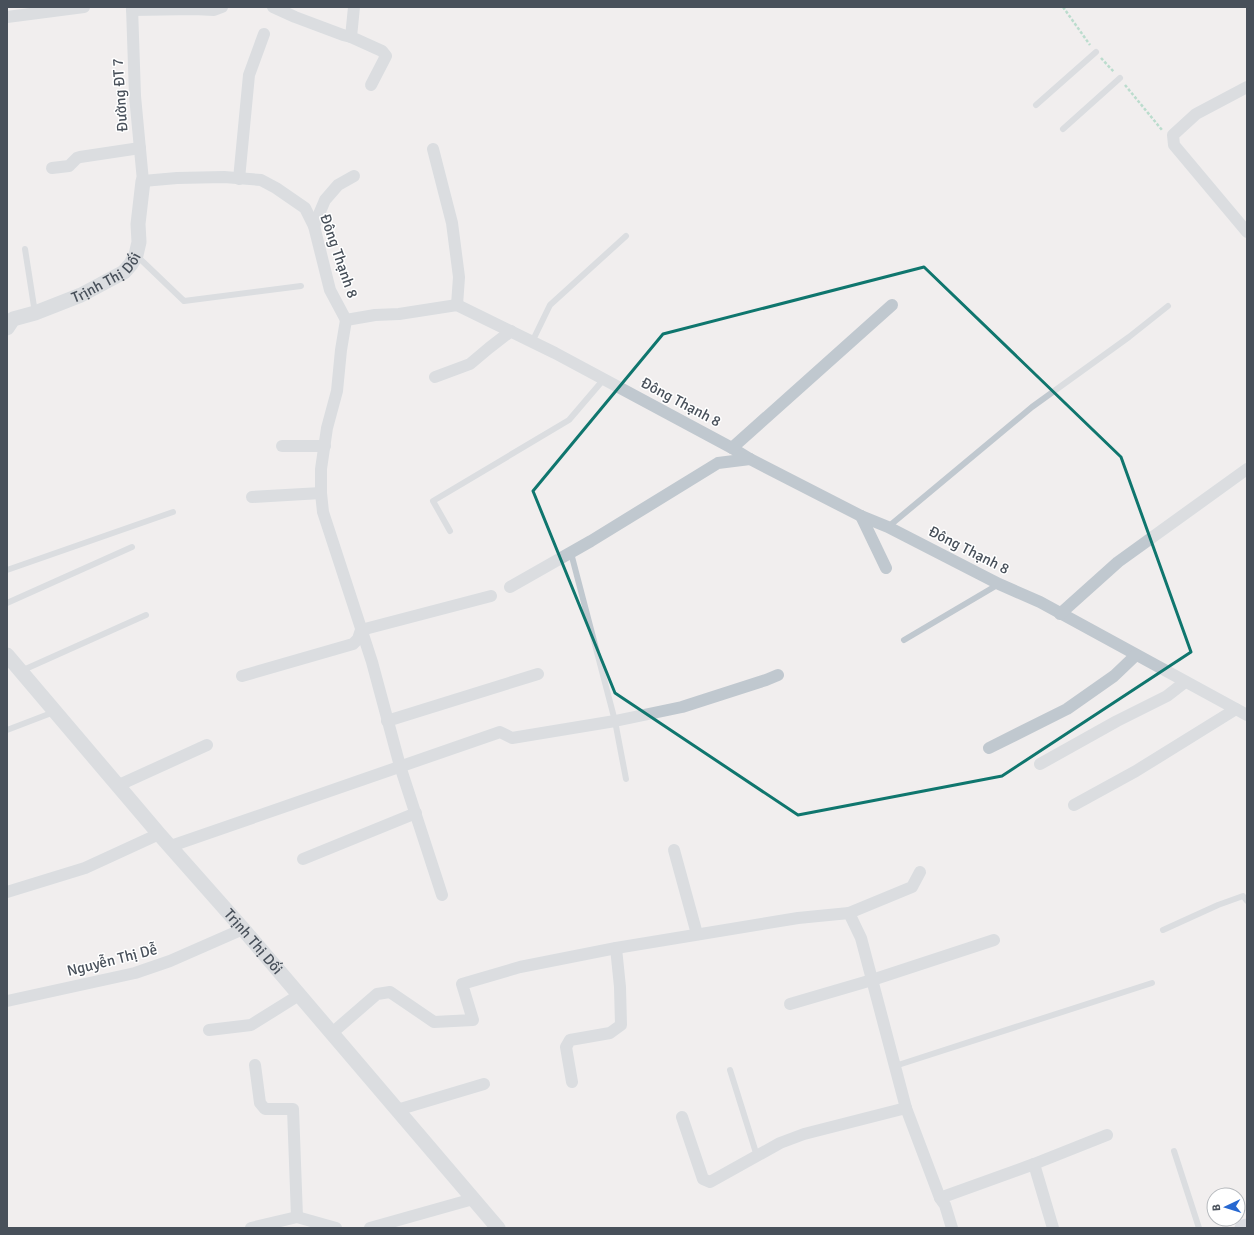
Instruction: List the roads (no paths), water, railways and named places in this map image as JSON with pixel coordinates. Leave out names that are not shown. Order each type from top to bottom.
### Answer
[{"type":"main road","points":[[1243,1228],[1247,1227]]},
{"type":"street","points":[[7,17],[84,7]]},
{"type":"street","points":[[132,8],[214,10],[222,7]]},
{"type":"street","points":[[273,7],[301,20],[351,37],[382,51],[386,56],[371,85]]},
{"type":"street","points":[[351,37],[354,7]]},
{"type":"street","name":"Đường ĐT 7","points":[[132,8],[135,96],[143,181]]},
{"type":"street","points":[[239,179],[249,75],[264,34]]},
{"type":"street","points":[[1247,87],[1196,114],[1173,135],[1174,145],[1247,232]]},
{"type":"street","points":[[52,168],[69,166],[80,157],[140,148]]},
{"type":"street","points":[[433,149],[452,223],[460,277],[456,305]]},
{"type":"street","points":[[314,226],[325,200],[338,185],[354,176]]},
{"type":"street","name":"Đông Thạnh 8","points":[[143,181],[177,178],[224,177],[261,180],[276,188],[305,208],[314,226],[330,290],[346,320],[375,315],[399,314],[456,305],[511,331],[604,379],[861,516],[888,527],[999,584],[1040,602],[1247,715]]},
{"type":"street","name":"Trịnh Thị Dối","points":[[7,328],[13,319],[35,313],[81,295],[124,272],[136,255],[139,242],[138,224],[143,181]]},
{"type":"street","points":[[732,448],[892,305]]},
{"type":"street","points":[[346,320],[337,390],[327,428],[321,469],[320,493],[323,512],[372,662],[400,766],[442,895]]},
{"type":"street","points":[[435,377],[470,364],[511,331]]},
{"type":"street","points":[[282,446],[325,446]]},
{"type":"street","points":[[510,588],[663,498],[718,463],[750,458]]},
{"type":"street","points":[[1060,614],[1118,562],[1247,469]]},
{"type":"street","points":[[252,497],[320,493]]},
{"type":"street","points":[[861,516],[886,568]]},
{"type":"street","points":[[361,630],[491,596]]},
{"type":"street","points":[[242,676],[352,644],[358,639],[361,630]]},
{"type":"street","name":"Trịnh Thị Dối","points":[[7,655],[498,1228]]},
{"type":"street","points":[[989,748],[1066,709],[1114,676],[1136,655]]},
{"type":"street","points":[[387,721],[538,674]]},
{"type":"street","points":[[171,846],[500,732],[512,738],[615,721],[682,707],[778,675]]},
{"type":"street","points":[[1040,764],[1117,721],[1167,696],[1185,682]]},
{"type":"street","points":[[1074,805],[1136,771],[1236,710]]},
{"type":"street","points":[[118,785],[207,746]]},
{"type":"street","points":[[303,859],[416,813]]},
{"type":"street","points":[[7,892],[85,868],[159,834]]},
{"type":"street","points":[[674,850],[697,934]]},
{"type":"street","points":[[332,1033],[378,994],[390,992],[434,1022],[473,1020],[462,984],[520,967],[616,948],[798,918],[849,913],[912,887],[920,872]]},
{"type":"street","points":[[849,913],[861,938],[906,1108],[940,1198],[945,1205],[952,1228]]},
{"type":"street","name":"Nguyễn Thị Dễ","points":[[7,1001],[136,973],[170,962],[243,929]]},
{"type":"street","points":[[790,1004],[872,980],[994,940]]},
{"type":"street","points":[[572,1082],[566,1047],[570,1040],[610,1033],[621,1025],[620,987],[616,948]]},
{"type":"street","points":[[209,1030],[251,1025],[299,995]]},
{"type":"street","points":[[255,1064],[260,1103],[265,1109],[293,1109],[297,1217]]},
{"type":"street","points":[[397,1110],[484,1084]]},
{"type":"street","points":[[682,1117],[703,1179],[710,1182],[780,1143],[804,1134],[906,1108]]},
{"type":"street","points":[[940,1198],[1034,1164],[1106,1135]]},
{"type":"street","points":[[1034,1164],[1053,1228]]},
{"type":"street","points":[[370,1228],[473,1199]]},
{"type":"street","points":[[251,1228],[297,1217],[336,1228]]},
{"type":"lane","points":[[1036,105],[1096,52]]},
{"type":"lane","points":[[1063,129],[1120,78]]},
{"type":"lane","points":[[532,342],[550,305],[626,236]]},
{"type":"lane","points":[[25,249],[35,313]]},
{"type":"lane","points":[[136,255],[184,301],[301,286]]},
{"type":"lane","points":[[888,527],[1032,407],[1129,337],[1168,306]]},
{"type":"lane","points":[[450,531],[433,501],[569,420],[604,379]]},
{"type":"lane","points":[[7,570],[173,512]]},
{"type":"lane","points":[[7,603],[132,547]]},
{"type":"lane","points":[[571,553],[615,721],[626,779]]},
{"type":"lane","points":[[904,640],[999,584]]},
{"type":"lane","points":[[21,671],[146,615]]},
{"type":"lane","points":[[7,730],[55,712]]},
{"type":"lane","points":[[1163,930],[1218,905],[1243,896],[1247,901]]},
{"type":"lane","points":[[895,1066],[1152,983]]},
{"type":"lane","points":[[730,1070],[756,1156]]},
{"type":"lane","points":[[1174,1151],[1199,1228]]}]
